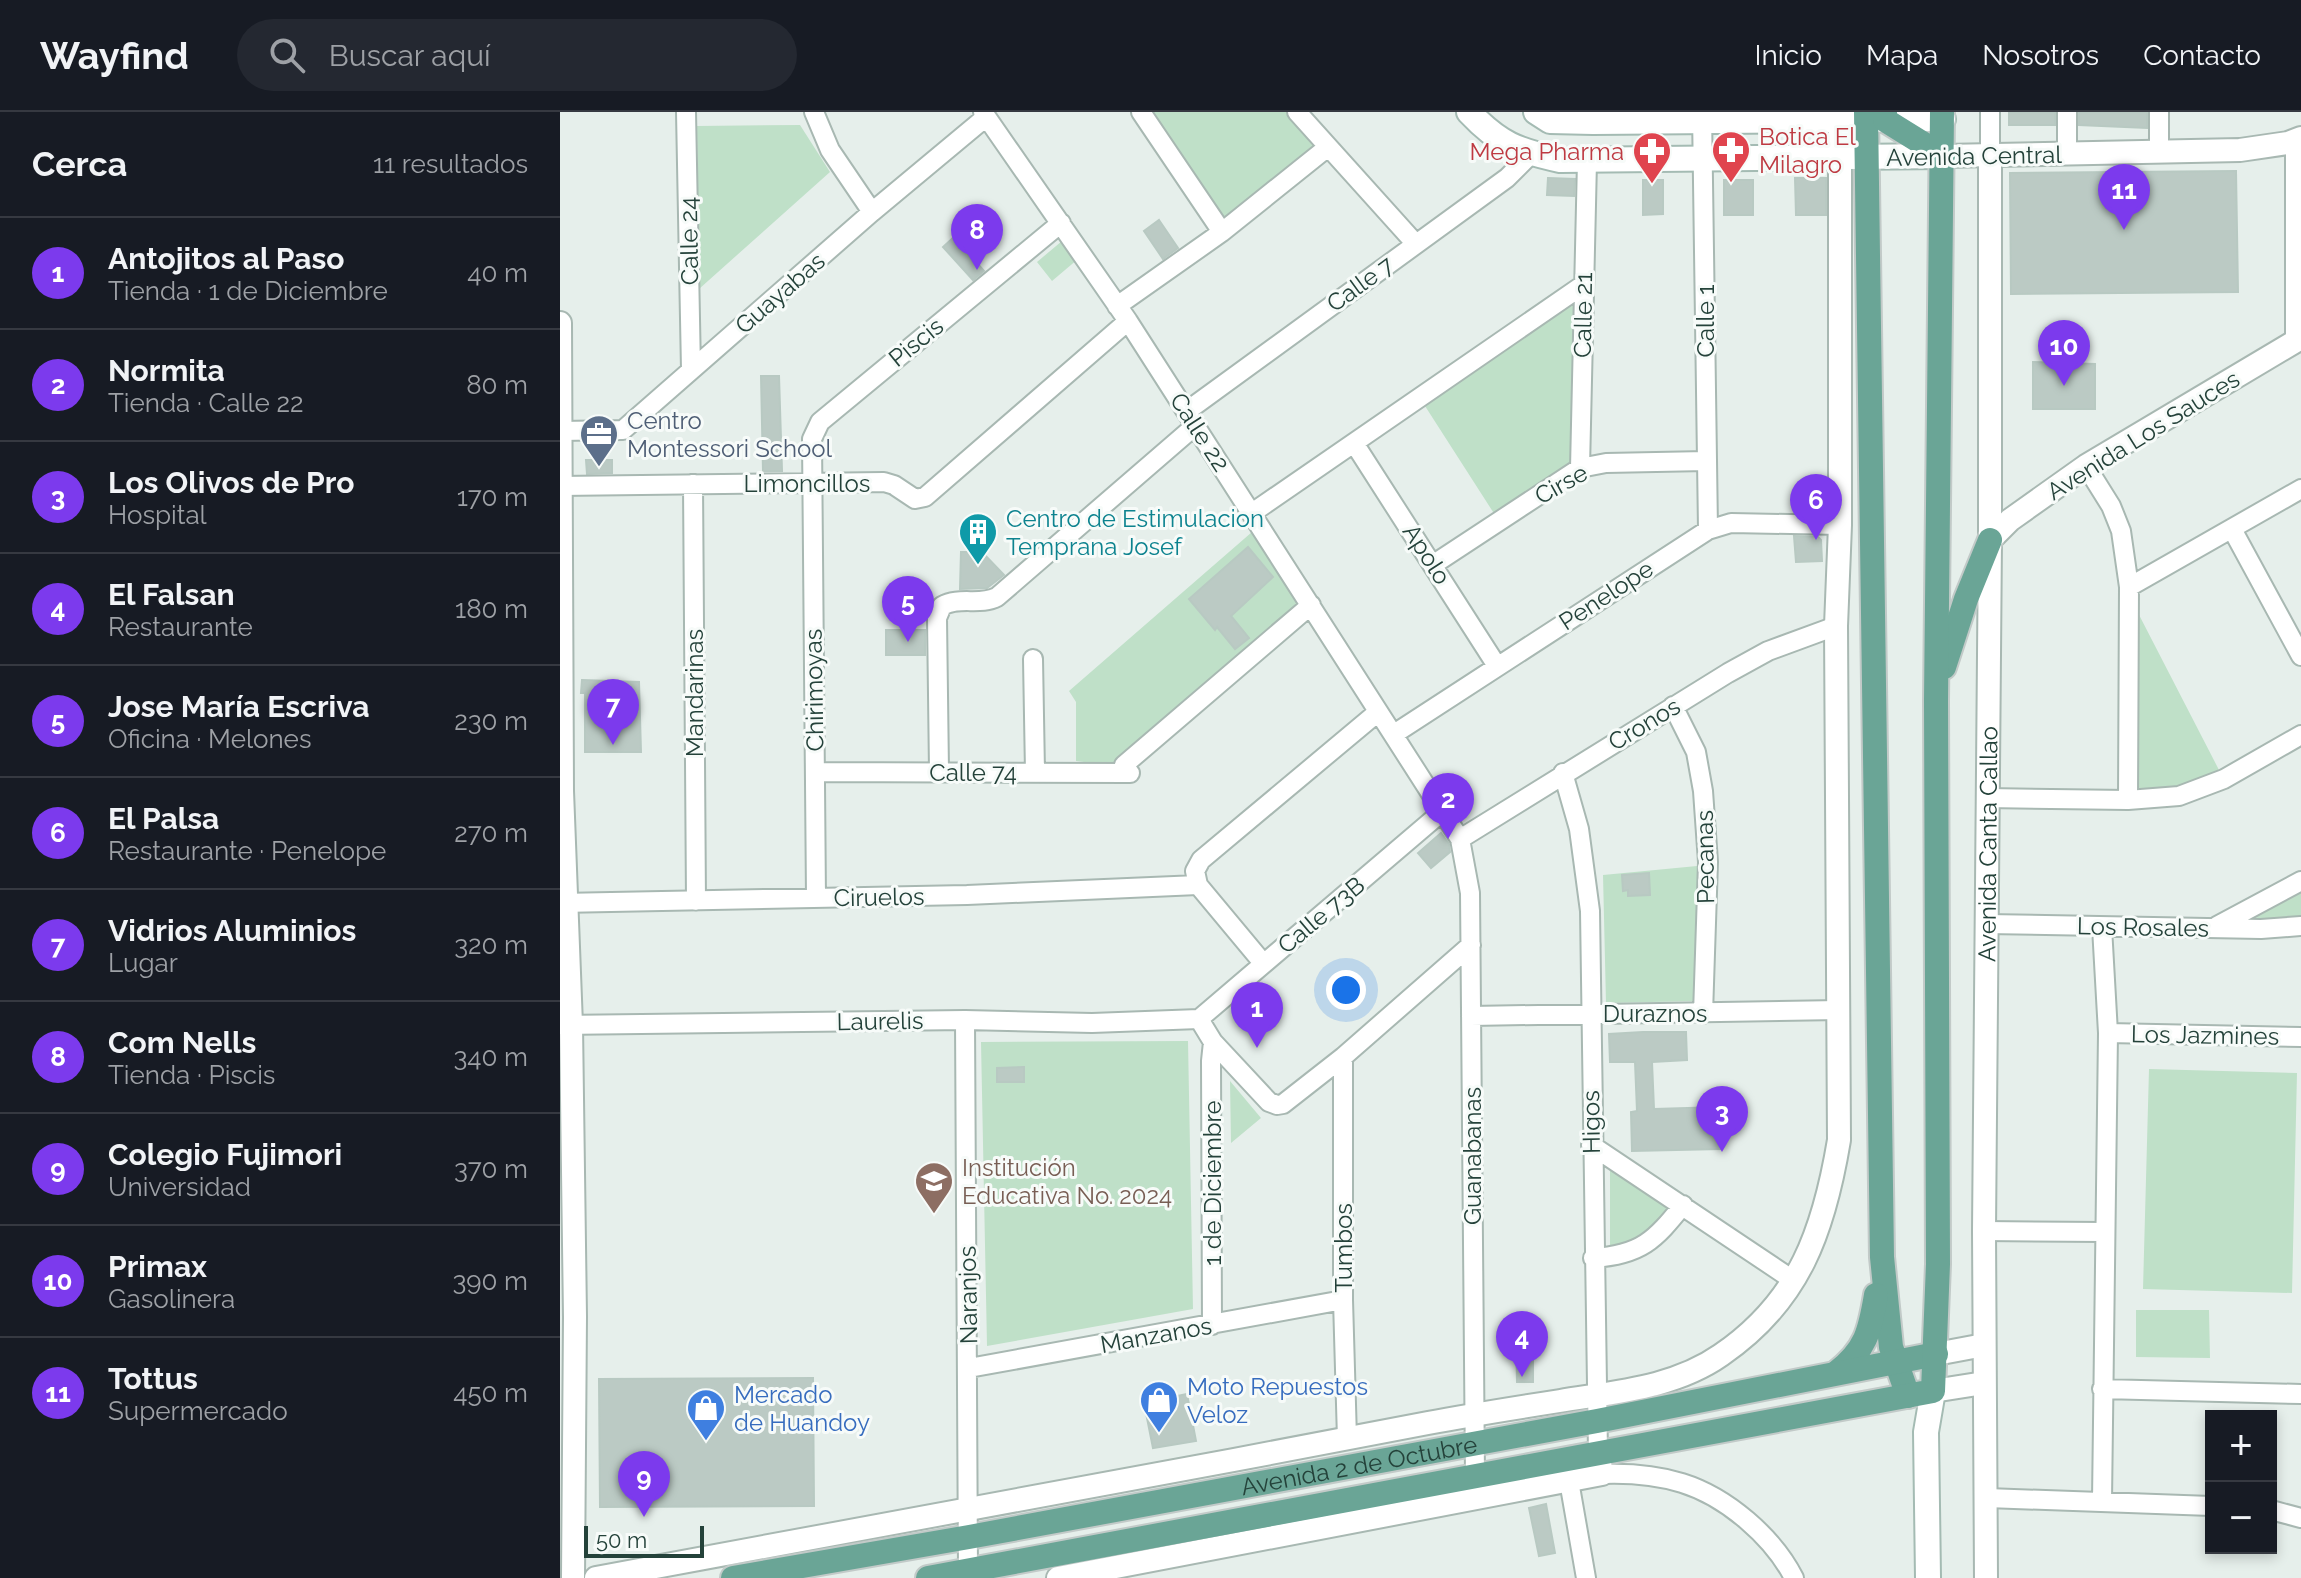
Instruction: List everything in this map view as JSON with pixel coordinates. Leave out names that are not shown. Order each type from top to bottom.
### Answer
[{"type":"main road","name":"Avenida Central","points":[[1469,112],[1505,144],[1560,160],[1943,156]]},
{"type":"main road","name":"Avenida Central","points":[[1536,112],[1550,121],[1942,116]]},
{"type":"main road","name":"Avenida Canta Callao","points":[[1876,116],[1866,157],[1882,1257],[1895,1361],[1926,1432]]},
{"type":"main road","points":[[1876,116],[1943,156]]},
{"type":"main road","name":"Avenida Canta Callao","points":[[1928,1578],[1926,1432],[1936,1354],[1936,701],[1942,116]]},
{"type":"main road","points":[[1936,701],[1966,599],[1990,540]]},
{"type":"main road","points":[[1833,1374],[1851,1361],[1864,1344],[1872,1326],[1882,1257]]},
{"type":"main road","name":"Avenida 2 de Octubre","points":[[733,1578],[1597,1421],[1936,1354]]},
{"type":"main road","name":"Avenida 2 de Octubre","points":[[928,1578],[1475,1475],[1600,1463],[1933,1391]]},
{"type":"street","name":"Calle 24","points":[[686,112],[691,370]]},
{"type":"street","points":[[814,112],[830,150],[872,212]]},
{"type":"street","points":[[1141,112],[1222,232]]},
{"type":"street","points":[[1297,112],[1415,243]]},
{"type":"street","name":"Avenida Canta Callao","points":[[1986,1578],[1984,1231],[1990,112]]},
{"type":"street","points":[[2067,112],[2067,154]]},
{"type":"street","points":[[2159,112],[2159,152]]},
{"type":"street","name":"Guayabas","points":[[561,431],[623,430],[984,114]]},
{"type":"street","name":"Calle 22","points":[[984,114],[1191,418],[1460,839]]},
{"type":"street","points":[[1596,1395],[1654,1385],[1701,1367],[1750,1331],[1793,1280],[1811,1248],[1833,1176],[1841,1103],[1836,626],[1840,525],[1840,116]]},
{"type":"street","name":"Calle 1","points":[[1702,117],[1708,530]]},
{"type":"street","points":[[2298,139],[2298,339]]},
{"type":"street","name":"Avenida Central","points":[[1943,156],[2240,150],[2298,139]]},
{"type":"street","points":[[1122,314],[1328,147]]},
{"type":"street","name":"Calle 7","points":[[939,771],[937,618],[942,606],[954,601],[986,601],[997,597],[1191,418],[1415,243],[1507,178],[1531,154]]},
{"type":"street","name":"Calle 21","points":[[1580,468],[1587,161]]},
{"type":"street","name":"Piscis","points":[[812,482],[812,439],[820,422],[1061,223]]},
{"type":"street","points":[[1252,513],[1583,285]]},
{"type":"street","name":"Limoncillos","points":[[561,486],[884,482],[915,499],[925,497],[1122,314]]},
{"type":"street","points":[[560,323],[563,903],[575,1317],[573,1578]]},
{"type":"street","name":"Avenida Los Sauces","points":[[1990,540],[2010,520],[2086,466],[2298,339]]},
{"type":"street","name":"Apolo","points":[[1354,443],[1497,666]]},
{"type":"street","name":"Cirse","points":[[1434,564],[1580,468],[1606,463],[1706,461]]},
{"type":"street","points":[[2086,466],[2111,506],[2121,531],[2129,587],[2128,800]]},
{"type":"street","name":"Chirimoyas","points":[[812,482],[816,898]]},
{"type":"street","name":"Mandarinas","points":[[693,484],[696,901]]},
{"type":"street","points":[[2129,587],[2301,489]]},
{"type":"street","name":"Penelope","points":[[1394,734],[1708,530],[1731,523],[1840,525]]},
{"type":"street","points":[[2232,529],[2301,656]]},
{"type":"street","name":"Calle 74","points":[[815,772],[1127,769],[1311,605]]},
{"type":"street","name":"Cronos","points":[[1460,839],[1563,773],[1768,651],[1836,626]]},
{"type":"street","points":[[1033,659],[1035,772]]},
{"type":"street","name":"Pecanas","points":[[1673,706],[1696,752],[1703,791],[1708,862],[1703,1014]]},
{"type":"street","points":[[1263,963],[1198,885],[1195,871],[1201,860],[1378,712]]},
{"type":"street","points":[[1986,798],[2128,800],[2179,796],[2224,779],[2301,735]]},
{"type":"street","name":"Higos","points":[[1563,773],[1579,829],[1587,876],[1596,1395],[1600,1463]]},
{"type":"street","name":"Calle 73B","points":[[1199,1019],[1443,811]]},
{"type":"street","name":"Guanabanas","points":[[1460,839],[1470,893],[1475,1475]]},
{"type":"street","points":[[2214,927],[2301,881]]},
{"type":"street","name":"Ciruelos","points":[[563,903],[967,895],[1198,885]]},
{"type":"street","name":"Los Rosales","points":[[1986,924],[2301,926]]},
{"type":"street","points":[[2102,927],[2108,1033],[2102,1501]]},
{"type":"street","points":[[1199,1019],[1213,1042],[1269,1102],[1283,1104],[1343,1057],[1471,945]]},
{"type":"street","name":"Duraznos","points":[[1471,1016],[1840,1010]]},
{"type":"street","name":"Laurelis","points":[[565,1025],[965,1020],[1092,1023],[1199,1019]]},
{"type":"street","name":"Naranjos","points":[[965,1020],[968,1571]]},
{"type":"street","name":"Los Jazmines","points":[[2108,1033],[2301,1037]]},
{"type":"street","name":"1 de Diciembre","points":[[1212,1325],[1213,1042]]},
{"type":"street","name":"Tumbos","points":[[1343,1057],[1343,1300],[1347,1439]]},
{"type":"street","points":[[1591,1145],[1793,1280]]},
{"type":"street","points":[[1593,1258],[1612,1257],[1643,1247],[1660,1235],[1683,1205]]},
{"type":"street","points":[[1984,1231],[2104,1232]]},
{"type":"street","name":"Manzanos","points":[[969,1368],[1343,1300]]},
{"type":"street","name":"Avenida 2 de Octubre","points":[[1936,1354],[1984,1345]]},
{"type":"street","name":"Avenida 2 de Octubre","points":[[1933,1391],[1984,1383]]},
{"type":"street","points":[[2102,1389],[2301,1394]]},
{"type":"street","name":"Avenida 2 de Octubre","points":[[596,1578],[969,1511],[1474,1414],[1596,1395]]},
{"type":"street","points":[[1058,1578],[1132,1572],[1569,1481],[1600,1463],[1631,1473],[1683,1483],[1726,1505],[1758,1531],[1786,1563],[1794,1578]]},
{"type":"street","points":[[1569,1481],[1586,1578]]},
{"type":"street","points":[[1987,1498],[2205,1506]]},
{"type":"street","points":[[2277,1508],[2301,1502]]},
{"type":"street","points":[[2277,1512],[2301,1518]]},
{"type":"green space","points":[[1150,112],[1288,112],[1317,145],[1222,221]]},
{"type":"green space","points":[[800,125],[830,172],[699,289],[697,126]]},
{"type":"green space","points":[[1062,241],[1078,259],[1052,281],[1037,262]]},
{"type":"green space","points":[[1573,300],[1573,466],[1495,515],[1425,406]]},
{"type":"green space","points":[[1252,532],[1305,613],[1124,767],[1076,761],[1076,702],[1069,691]]},
{"type":"green space","points":[[2136,609],[2219,770],[2179,788],[2137,790]]},
{"type":"green space","points":[[1697,866],[1698,1001],[1606,1003],[1603,875]]},
{"type":"green space","points":[[2301,888],[2301,922],[2233,924]]},
{"type":"green space","points":[[1188,1041],[1193,1309],[987,1346],[981,1042]]},
{"type":"green space","points":[[2149,1069],[2297,1073],[2292,1293],[2143,1289]]},
{"type":"green space","points":[[1230,1081],[1261,1118],[1231,1143]]},
{"type":"green space","points":[[1610,1167],[1673,1208],[1644,1233],[1610,1249]]},
{"type":"green space","points":[[2136,1310],[2209,1310],[2210,1358],[2136,1357]]},
{"type":"building","points":[[2009,112],[2055,112],[2055,125],[2009,125]]},
{"type":"building","points":[[2079,112],[2147,112],[2147,128],[2079,125]]},
{"type":"building","points":[[2236,171],[2238,292],[2011,294],[2010,173]]},
{"type":"building","points":[[1548,178],[1575,179],[1574,196],[1547,195]]},
{"type":"building","points":[[1795,178],[1826,178],[1826,215],[1796,215]]},
{"type":"building","points":[[1643,180],[1663,180],[1663,214],[1643,215]]},
{"type":"building","points":[[1724,180],[1753,180],[1753,215],[1724,215]]},
{"type":"building","points":[[1159,220],[1178,248],[1163,259],[1144,231]]},
{"type":"building","points":[[954,237],[984,271],[973,280],[943,247]]},
{"type":"building","points":[[2033,362],[2095,364],[2095,409],[2033,409]]},
{"type":"building","points":[[761,376],[779,376],[782,471],[763,471]]},
{"type":"building","name":"Centro Montessori School","points":[[586,460],[612,460],[612,473],[587,474]]},
{"type":"building","points":[[1794,536],[1818,537],[1821,540],[1822,561],[1796,562]]},
{"type":"building","points":[[1248,547],[1273,577],[1231,616],[1249,638],[1235,649],[1189,599]]},
{"type":"building","name":"Centro de Estimulacion Temprana Josef","points":[[961,552],[982,552],[1004,575],[987,588],[960,589]]},
{"type":"building","points":[[886,630],[925,630],[925,655],[886,655]]},
{"type":"building","points":[[582,680],[639,682],[641,752],[585,752],[585,693],[581,693]]},
{"type":"building","points":[[1441,833],[1449,844],[1450,852],[1431,868],[1418,853]]},
{"type":"building","points":[[1649,873],[1650,895],[1628,896],[1628,890],[1623,891],[1622,875]]},
{"type":"building","points":[[1686,1032],[1687,1060],[1652,1062],[1654,1109],[1720,1107],[1721,1149],[1632,1151],[1631,1112],[1637,1111],[1635,1062],[1610,1062],[1609,1034]]},
{"type":"building","points":[[1024,1067],[1024,1082],[997,1082],[997,1068]]},
{"type":"building","points":[[1516,1336],[1533,1336],[1533,1382],[1517,1382]]},
{"type":"building","name":"Mercado de Huandoy","points":[[813,1378],[814,1506],[600,1507],[599,1379]]},
{"type":"building","points":[[1187,1394],[1196,1441],[1153,1448],[1144,1403]]},
{"type":"building","points":[[1546,1504],[1555,1553],[1539,1556],[1529,1508]]},
{"type":"place","name":"Botica El Milagro","points":[[1731,184]]},
{"type":"place","name":"Mega Pharma","points":[[1652,185]]},
{"type":"place","name":"Tottus","points":[[2124,230]]},
{"type":"place","name":"Com Nells","points":[[977,270]]},
{"type":"place","name":"Primax","points":[[2064,386]]},
{"type":"place","name":"Centro Montessori School","points":[[599,468]]},
{"type":"place","name":"El Palsa","points":[[1816,540]]},
{"type":"place","name":"Centro de Estimulacion Temprana Josef","points":[[978,566]]},
{"type":"place","name":"Jose María Escriva","points":[[908,642]]},
{"type":"place","name":"Vidrios Aluminios","points":[[613,745]]},
{"type":"place","name":"Normita","points":[[1448,839]]},
{"type":"place","name":"Antojitos al Paso","points":[[1257,1048]]},
{"type":"place","name":"Los Olivos de Pro","points":[[1722,1152]]},
{"type":"place","name":"Institución Educativa No. 2024","points":[[934,1215]]},
{"type":"place","name":"El Falsan","points":[[1522,1377]]},
{"type":"place","name":"Moto Repuestos Veloz","points":[[1159,1434]]},
{"type":"place","name":"Mercado de Huandoy","points":[[706,1442]]},
{"type":"place","name":"Colegio Fujimori","points":[[644,1517]]}]
